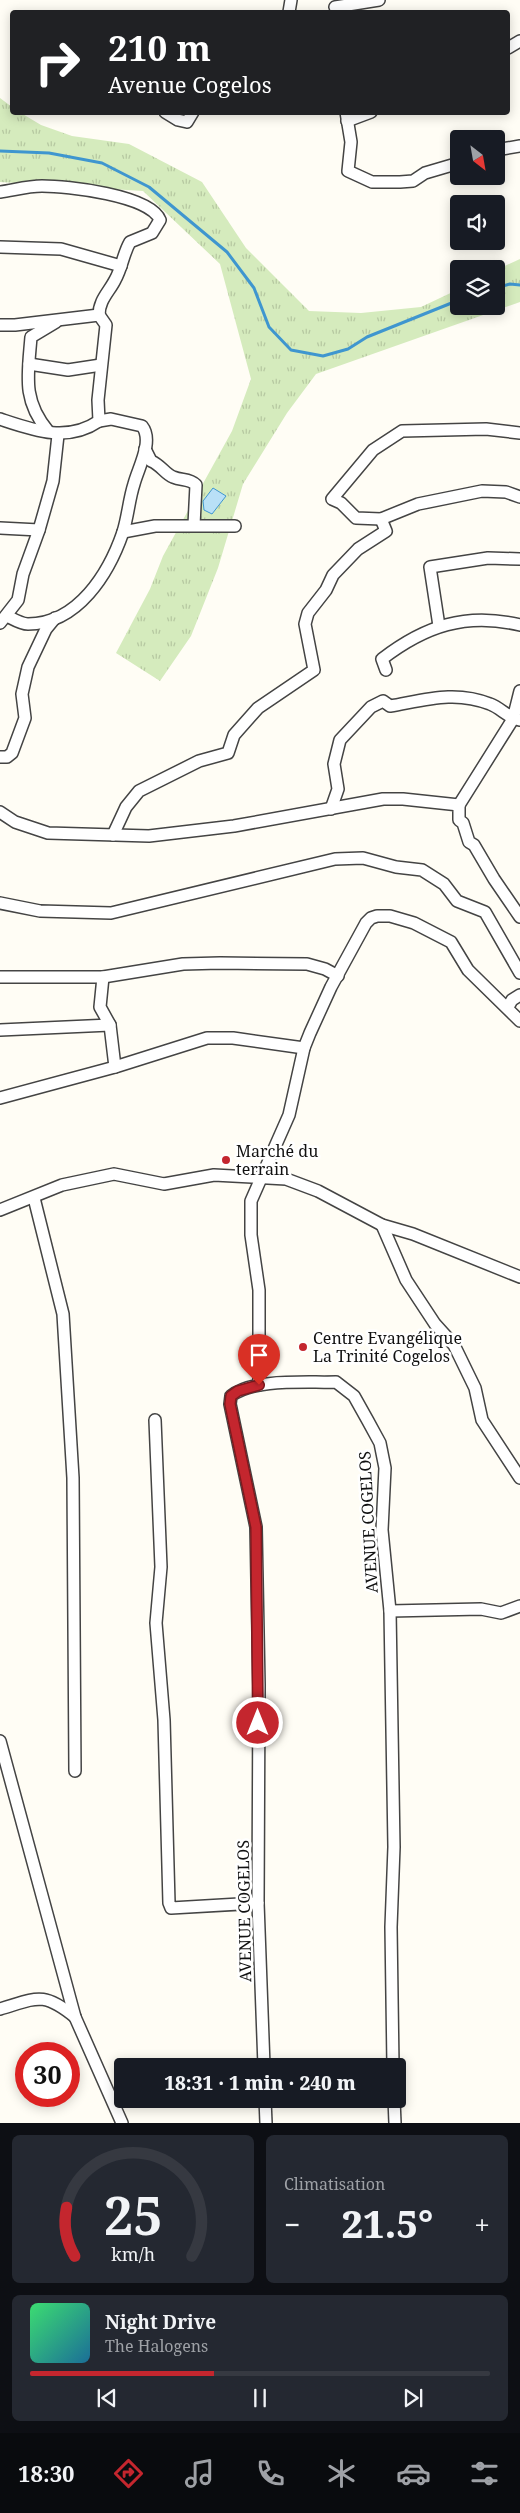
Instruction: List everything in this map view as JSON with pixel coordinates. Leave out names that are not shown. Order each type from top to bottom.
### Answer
[{"type":"street","points":[[335,7],[379,0]]},
{"type":"street","points":[[172,115],[187,122],[191,115]]},
{"type":"street","points":[[346,117],[351,142],[348,171],[365,180],[413,181],[425,173],[450,166]]},
{"type":"street","points":[[505,148],[520,146]]},
{"type":"street","points":[[0,192],[42,186],[98,191],[129,200],[153,211],[160,220],[149,235],[130,242],[116,279],[103,298],[99,308],[99,316],[106,325],[98,400],[99,422]]},
{"type":"street","points":[[0,247],[61,249],[121,266]]},
{"type":"street","points":[[0,325],[15,326],[60,319],[99,316]]},
{"type":"street","points":[[60,319],[31,338],[29,400],[33,410],[53,433],[53,481],[39,530],[23,574],[18,600],[3,620],[27,624],[55,618],[87,598],[113,556],[123,532],[133,485],[146,449]]},
{"type":"street","points":[[29,364],[68,370],[101,365]]},
{"type":"street","points":[[0,419],[53,433],[89,428],[99,422],[111,419],[142,426],[145,431],[146,449],[151,461],[159,464],[172,477],[189,480],[196,485],[194,525]]},
{"type":"street","points":[[520,433],[486,429],[410,430],[390,437],[373,450],[332,499],[341,503],[356,518],[381,519],[418,504],[482,491],[506,492],[520,497]]},
{"type":"street","points":[[113,835],[126,807],[139,790],[199,761],[228,753],[234,735],[258,708],[314,670],[305,624],[308,613],[326,590],[333,575],[358,549],[386,531],[381,519]]},
{"type":"street","points":[[123,532],[144,527],[235,526]]},
{"type":"street","points":[[0,528],[39,530]]},
{"type":"street","points":[[439,626],[430,567],[488,558],[520,559]]},
{"type":"street","points":[[0,757],[7,757],[12,753],[25,718],[22,694],[28,667],[46,630],[55,618]]},
{"type":"street","points":[[386,670],[382,659],[406,641],[439,626],[485,619],[520,625]]},
{"type":"street","points":[[520,691],[517,720],[459,805],[458,820],[463,823],[469,842],[474,844],[494,879],[520,917]]},
{"type":"street","points":[[331,809],[338,788],[334,764],[340,740],[371,707],[383,701],[390,706],[453,695],[490,704],[517,720]]},
{"type":"street","points":[[0,812],[15,822],[48,834],[149,836],[234,826],[396,799],[459,805]]},
{"type":"street","points":[[0,903],[40,911],[111,913],[335,859],[363,858],[422,870],[444,884],[457,901],[486,912],[520,973]]},
{"type":"street","points":[[259,1385],[259,1290],[251,1235],[252,1201],[289,1115],[304,1048],[338,976],[366,923],[377,916],[390,916],[414,923],[451,942],[468,970],[484,988],[508,1007],[520,1021]]},
{"type":"street","points":[[0,977],[103,977],[183,964],[220,962],[307,964],[325,969],[338,976]]},
{"type":"street","points":[[103,977],[100,1008],[110,1025],[115,1067]]},
{"type":"street","points":[[508,1007],[512,1000],[520,995]]},
{"type":"street","points":[[0,1030],[110,1025]]},
{"type":"street","points":[[0,1098],[115,1067],[206,1038],[233,1038],[304,1048]]},
{"type":"street","points":[[0,1210],[34,1198],[62,1185],[114,1174],[164,1184],[214,1175],[286,1179],[318,1191],[382,1225],[413,1234],[520,1277]]},
{"type":"street","points":[[34,1198],[63,1314],[73,1478],[75,1772]]},
{"type":"street","points":[[382,1225],[406,1280],[435,1324],[454,1345],[475,1388],[482,1420],[520,1478]]},
{"type":"street","name":"AVENUE COGELOS","points":[[264,2058],[258,1903],[259,1686],[256,1527],[230,1404],[231,1396],[238,1391],[259,1385],[336,1382],[354,1396],[380,1443],[384,1468],[382,1530],[390,1611],[394,1848],[392,1927],[393,2058]]},
{"type":"street","points":[[155,1420],[161,1567],[156,1623],[164,1720],[169,1903],[171,1908],[258,1903]]},
{"type":"street","points":[[390,1611],[481,1609],[501,1613],[520,1606]]},
{"type":"street","points":[[0,1741],[75,2017],[122,2123]]},
{"type":"street","points":[[0,2009],[38,1998],[49,1999],[75,2017]]},
{"type":"street","points":[[265,2108],[266,2123]]},
{"type":"street","points":[[394,2108],[395,2123]]},
{"type":"green space","points":[[0,98],[10,106],[10,115],[24,115],[41,125],[72,136],[129,144],[202,182],[246,248],[309,311],[361,313],[421,307],[450,293],[450,315],[483,315],[316,374],[287,413],[243,484],[218,568],[191,636],[160,681],[116,653],[150,589],[163,556],[232,431],[251,379],[220,264],[143,191],[0,182]]},
{"type":"green space","points":[[520,259],[520,302],[505,307],[505,266]]},
{"type":"water","points":[[213,488],[226,496],[212,514],[204,510],[203,501]]},
{"type":"waterway","points":[[0,151],[49,153],[102,163],[149,187],[227,252],[254,288],[269,327],[291,350],[323,356],[348,349],[367,337],[450,304]]},
{"type":"waterway","points":[[505,285],[520,285]]},
{"type":"place","name":"Marché du terrain","points":[[226,1160]]},
{"type":"place","name":"Centre Evangélique La Trinité Cogelos","points":[[303,1347]]},
{"type":"route","points":[[258,1723],[256,1527],[240,1461],[230,1404],[231,1396],[238,1391],[259,1385]]}]
